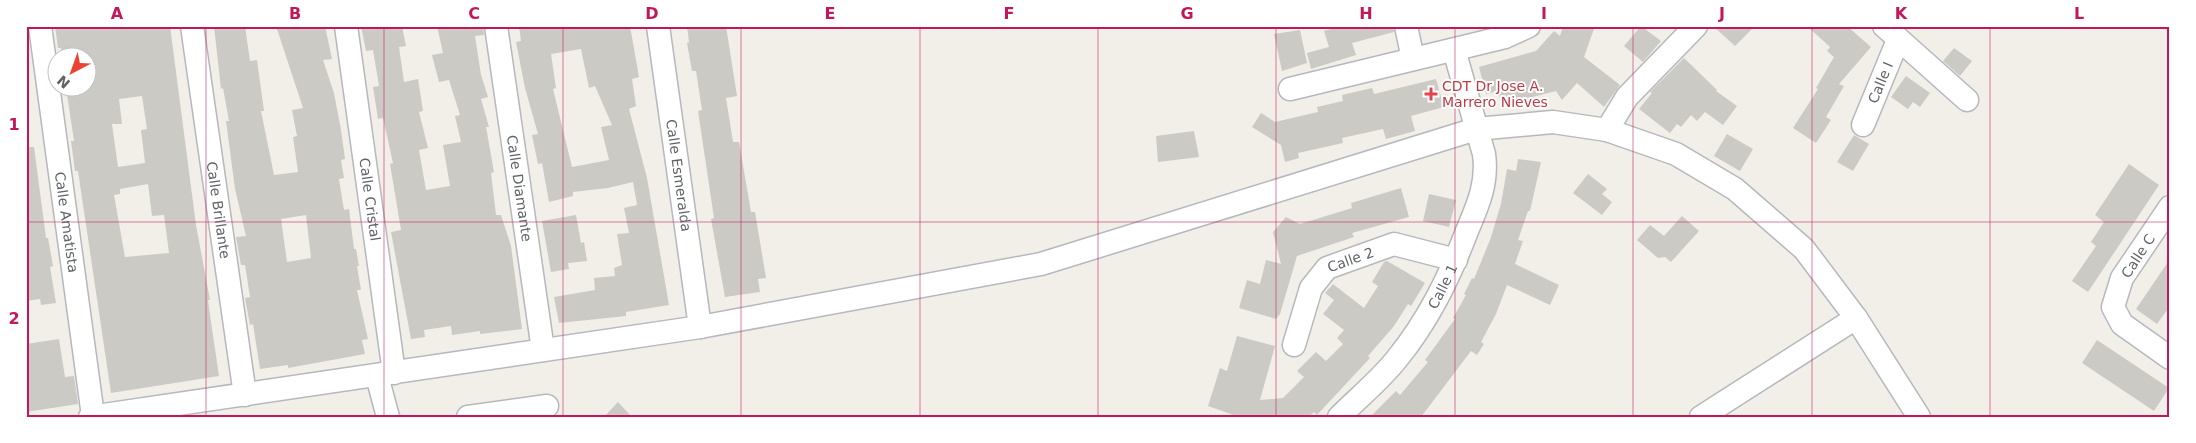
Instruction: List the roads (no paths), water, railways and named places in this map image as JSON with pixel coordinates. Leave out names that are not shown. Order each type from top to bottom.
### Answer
[{"type":"street","name":"Calle Amatista","points":[[40,26],[92,416]]},
{"type":"street","name":"Calle Brillante","points":[[192,26],[245,395]]},
{"type":"street","name":"Calle Cristal","points":[[346,26],[386,374],[388,417]]},
{"type":"street","name":"Calle Diamante","points":[[496,26],[543,350]]},
{"type":"street","name":"Calle Esmeralda","points":[[658,26],[700,326]]},
{"type":"street","points":[[1406,26],[1413,59]]},
{"type":"street","points":[[1290,89],[1505,37],[1529,26]]},
{"type":"street","points":[[1607,130],[1627,97],[1696,26]]},
{"type":"street","name":"Calle I","points":[[1863,125],[1891,33],[1967,100]]},
{"type":"street","name":"Calle 1","points":[[1339,417],[1395,362],[1433,309],[1456,260],[1482,194],[1486,172],[1484,154],[1454,50]]},
{"type":"street","points":[[92,416],[245,395],[700,326],[1041,264],[1476,129],[1553,122],[1607,130],[1676,154],[1735,189],[1804,249],[1856,318],[1919,417]]},
{"type":"street","name":"Calle C","points":[[2170,207],[2122,278],[2113,307],[2122,324],[2170,358]]},
{"type":"street","name":"Calle 2","points":[[1294,345],[1311,288],[1327,268],[1394,244],[1456,260]]},
{"type":"street","points":[[1701,417],[1856,318]]},
{"type":"street","points":[[468,417],[547,406]]},
{"type":"place","name":"CDT Dr Jose A. Marrero Nieves","points":[[1431,94]]}]
